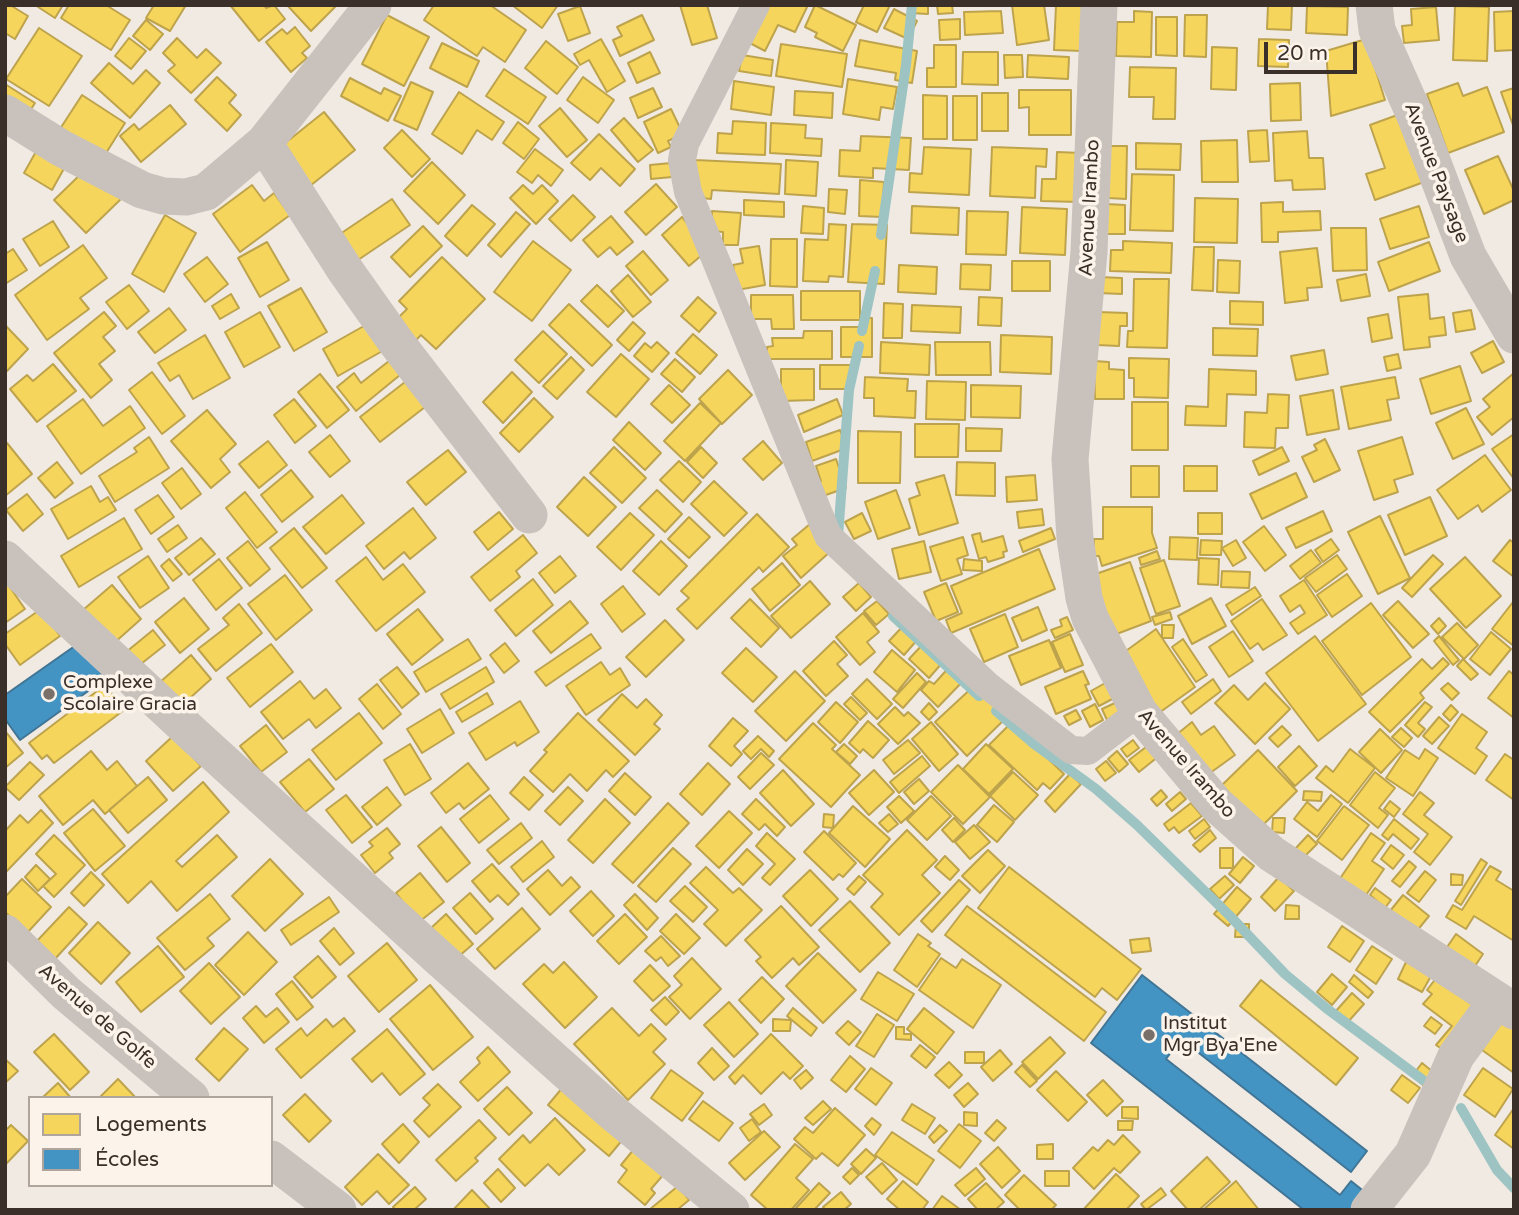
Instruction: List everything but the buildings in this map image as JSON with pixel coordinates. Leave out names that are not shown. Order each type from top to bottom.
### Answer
[{"type":"street","points":[[5,113],[24,127],[108,174],[163,196],[186,197],[206,192],[264,143],[373,5]]},
{"type":"street","points":[[757,5],[685,144],[682,160],[688,192],[838,545],[987,685],[1071,750],[1088,751],[1139,712]]},
{"type":"street","name":"Avenue Irambo","points":[[1099,5],[1089,252],[1070,459],[1075,538],[1084,598],[1090,618],[1139,712],[1216,804],[1272,854],[1505,1006]]},
{"type":"street","name":"Avenue Paysage","points":[[1374,5],[1377,30],[1416,118],[1468,256],[1514,335]]},
{"type":"street","points":[[264,143],[360,290],[529,515]]},
{"type":"street","points":[[5,559],[439,958],[612,1112],[731,1210]]},
{"type":"street","name":"Avenue de Golfe","points":[[5,933],[66,993],[189,1096]]},
{"type":"street","points":[[1369,1210],[1413,1154],[1456,1056],[1505,1006]]},
{"type":"street","points":[[273,1161],[338,1210]]},
{"type":"waterway","points":[[881,235],[912,5]]},
{"type":"waterway","points":[[862,331],[875,271]]},
{"type":"waterway","points":[[838,536],[849,390],[859,346]]},
{"type":"waterway","points":[[893,616],[979,696]]},
{"type":"waterway","points":[[996,711],[1034,744],[1096,789],[1137,825],[1285,974],[1423,1080]]},
{"type":"waterway","points":[[1461,1108],[1497,1170],[1514,1188]]},
{"type":"place","name":"Complexe Scolaire Gracia","points":[[49,694]]},
{"type":"place","name":"Institut Mgr Bya'Ene","points":[[1149,1035]]}]
